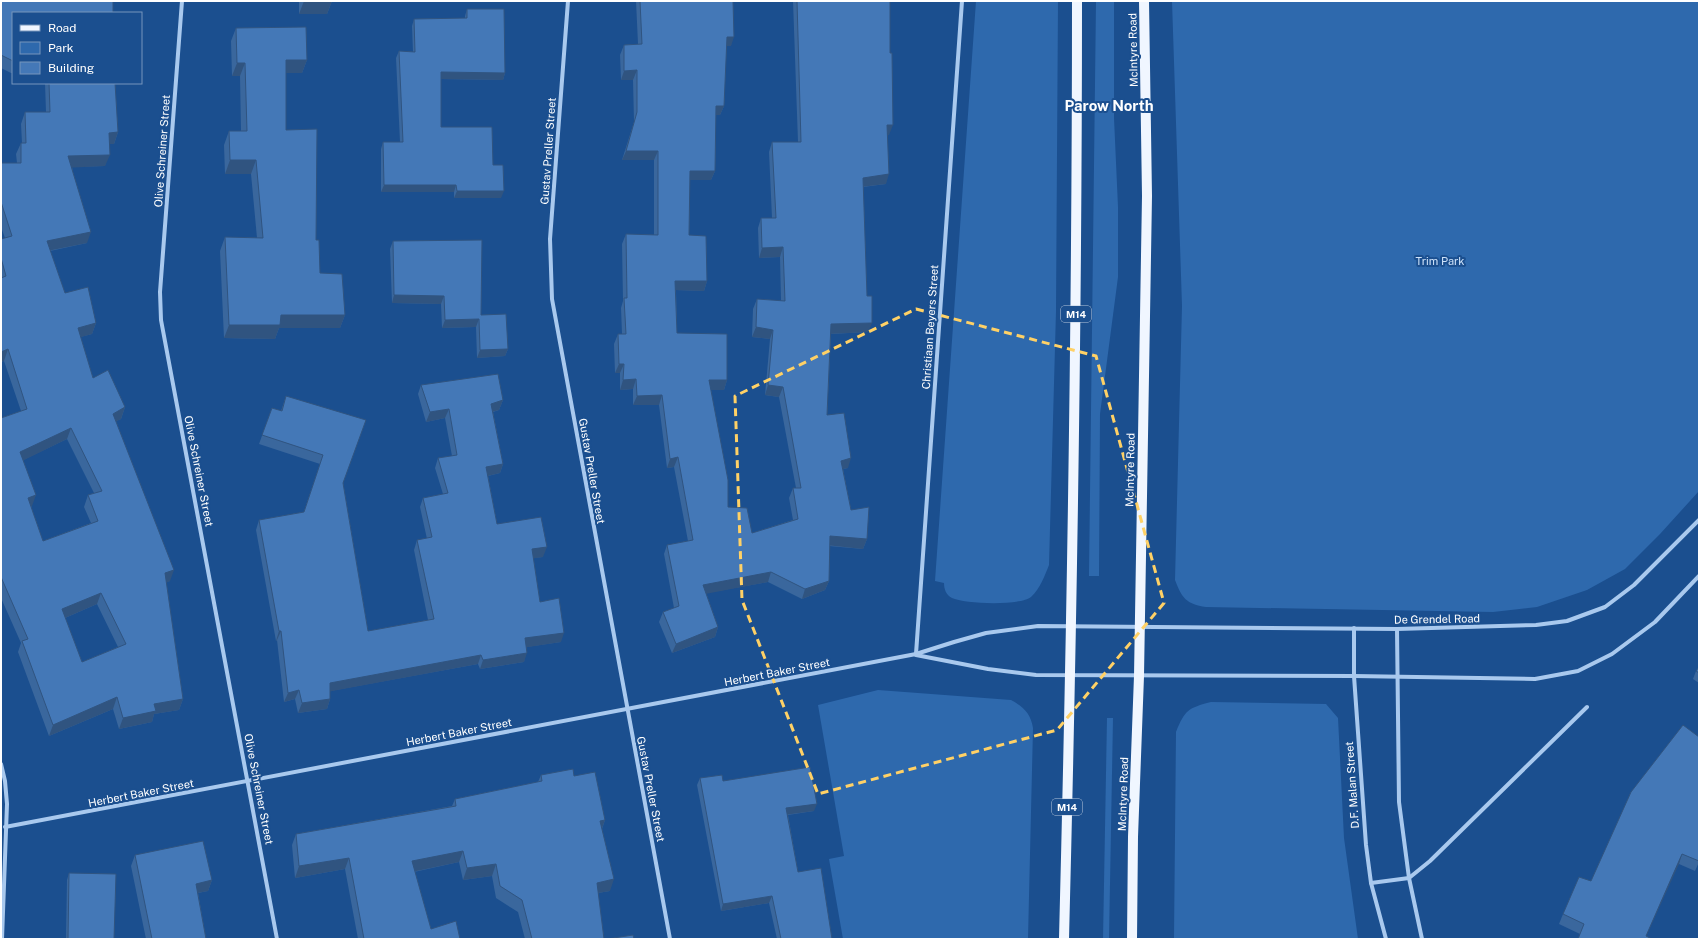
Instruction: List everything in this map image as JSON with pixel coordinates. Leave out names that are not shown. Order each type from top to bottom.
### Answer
[{"type":"main road","name":"M14","points":[[1064,939],[1071,626],[1077,189],[1077,1]]},
{"type":"main road","name":"McIntyre Road","points":[[1132,939],[1133,838],[1139,676],[1147,196],[1144,1]]},
{"type":"street","name":"Olive Schreiner Street","points":[[182,1],[160,292],[161,320],[278,939]]},
{"type":"street","name":"Gustav Preller Street","points":[[568,1],[550,239],[552,299],[670,939]]},
{"type":"street","name":"Christiaan Beyers Street","points":[[916,654],[962,1]]},
{"type":"street","name":"De Grendel Road","points":[[1071,626],[1397,629],[1536,625],[1567,621],[1605,607],[1634,585],[1699,520]]},
{"type":"street","points":[[1139,676],[1354,676],[1535,679],[1578,671],[1612,654],[1655,622],[1699,576]]},
{"type":"street","name":"Herbert Baker Street","points":[[6,828],[916,654],[986,633],[1038,626],[1071,626]]},
{"type":"street","name":"D.F. Malan Street","points":[[1354,628],[1354,676],[1362,805],[1371,883],[1386,939]]},
{"type":"street","points":[[1397,629],[1399,802],[1409,878],[1422,939]]},
{"type":"street","name":"Herbert Baker Street","points":[[916,654],[988,669],[1028,674],[1139,676]]},
{"type":"street","points":[[1371,883],[1409,878],[1430,861],[1587,707]]},
{"type":"street","points":[[1,764],[5,781],[7,804],[2,939]]},
{"type":"highlighted area","points":[[916,309],[1096,356],[1164,603],[1057,730],[818,794],[742,600],[735,396]]},
{"type":"green space","points":[[976,1],[1058,1],[1056,311],[1049,565],[1040,586],[1031,597],[1016,602],[1004,603],[979,603],[958,600],[947,594],[944,583],[935,581]]},
{"type":"green space","points":[[1096,1],[1114,1],[1114,118],[1118,207],[1118,277],[1100,414],[1099,576],[1089,576]]},
{"type":"green space","name":"Trim Park","points":[[1172,1],[1699,1],[1699,491],[1660,534],[1625,569],[1587,590],[1537,607],[1493,612],[1206,607],[1189,602],[1183,596],[1175,580],[1182,306]]},
{"type":"green space","points":[[878,690],[1011,700],[1020,705],[1029,715],[1033,728],[1028,939],[843,939],[829,859],[844,856],[818,705]]},
{"type":"green space","points":[[1211,702],[1326,704],[1338,718],[1344,838],[1358,939],[1174,939],[1176,732],[1182,719],[1188,711],[1197,706]]},
{"type":"green space","points":[[1107,718],[1113,718],[1109,939],[1103,939]]},
{"type":"building","points":[[1,1],[113,1],[113,12],[12,12],[12,60],[1,55]]},
{"type":"building","points":[[640,1],[733,1],[734,37],[727,37],[724,106],[716,106],[715,171],[690,171],[689,235],[706,236],[707,281],[675,281],[677,333],[727,334],[727,380],[709,380],[728,480],[728,507],[747,508],[752,533],[798,519],[793,488],[801,488],[783,387],[768,385],[773,330],[756,327],[757,299],[785,301],[783,247],[762,248],[761,218],[776,218],[772,142],[801,142],[797,1],[890,1],[890,53],[892,53],[893,125],[887,125],[889,174],[863,178],[867,296],[872,296],[872,323],[831,324],[827,415],[844,413],[851,458],[841,461],[851,510],[869,507],[867,539],[830,536],[829,581],[805,589],[771,572],[703,585],[718,627],[676,644],[663,612],[679,606],[667,545],[693,540],[678,457],[670,459],[662,395],[637,396],[636,379],[623,380],[624,364],[619,364],[618,334],[626,334],[624,298],[627,298],[626,234],[658,235],[658,151],[626,151],[637,112],[637,70],[624,71],[624,45],[642,44]]},
{"type":"building","points":[[467,9],[504,9],[505,73],[441,72],[441,127],[492,127],[493,165],[503,165],[504,191],[457,191],[456,185],[384,185],[383,142],[403,142],[399,51],[415,52],[414,19],[467,18]]},
{"type":"building","points":[[306,27],[307,60],[286,60],[286,130],[317,129],[316,240],[319,240],[320,273],[342,274],[345,315],[281,315],[280,325],[229,325],[225,237],[263,238],[256,160],[230,160],[229,131],[247,131],[245,63],[237,63],[236,28]]},
{"type":"building","points":[[49,84],[115,84],[118,132],[109,133],[110,155],[68,156],[91,232],[47,241],[65,293],[88,287],[96,323],[78,328],[93,378],[108,370],[125,407],[113,414],[174,570],[165,573],[183,699],[154,704],[156,711],[123,718],[117,697],[53,725],[22,641],[28,639],[1,577],[1,418],[27,409],[8,349],[1,352],[1,278],[6,276],[1,258],[1,239],[12,236],[1,202],[1,163],[21,163],[21,143],[26,143],[25,112],[50,112]],"holes":[[[71,428],[102,491],[88,495],[98,521],[43,541],[28,498],[36,495],[20,452]],[[101,593],[126,644],[82,662],[62,609]]]},
{"type":"building","points":[[482,240],[481,315],[506,314],[508,349],[480,350],[479,319],[445,320],[444,296],[394,295],[393,241]]},
{"type":"building","points":[[498,374],[503,400],[491,404],[503,464],[486,467],[497,524],[541,517],[547,547],[532,549],[540,602],[559,598],[564,633],[525,638],[527,653],[483,660],[481,655],[330,683],[330,699],[302,703],[299,690],[288,693],[281,631],[279,631],[259,520],[304,512],[323,455],[262,435],[272,408],[282,411],[286,396],[366,420],[343,483],[368,631],[434,619],[417,540],[432,537],[423,498],[448,493],[438,458],[457,455],[449,409],[430,412],[421,385]]},
{"type":"building","points":[[1683,725],[1699,737],[1699,861],[1682,854],[1646,936],[1652,939],[1578,939],[1584,924],[1563,914],[1579,877],[1591,881],[1631,792]]},
{"type":"building","points":[[810,767],[817,804],[786,808],[798,872],[821,868],[832,939],[781,939],[772,896],[723,904],[700,778],[722,775],[723,781]]},
{"type":"building","points":[[573,769],[574,776],[595,772],[605,820],[600,821],[614,879],[597,883],[604,939],[532,939],[522,900],[500,886],[496,864],[467,868],[463,851],[412,861],[431,929],[456,921],[460,939],[364,939],[349,858],[299,866],[296,834],[456,806],[455,799],[542,781],[541,775]]},
{"type":"building","points":[[203,841],[212,880],[196,884],[206,939],[152,939],[135,855]]},
{"type":"building","points":[[69,873],[116,874],[114,939],[68,939]]},
{"type":"building","points":[[633,935],[634,939],[607,939]]},
{"type":"district","name":"Parow North","points":[[1109,106]]}]
